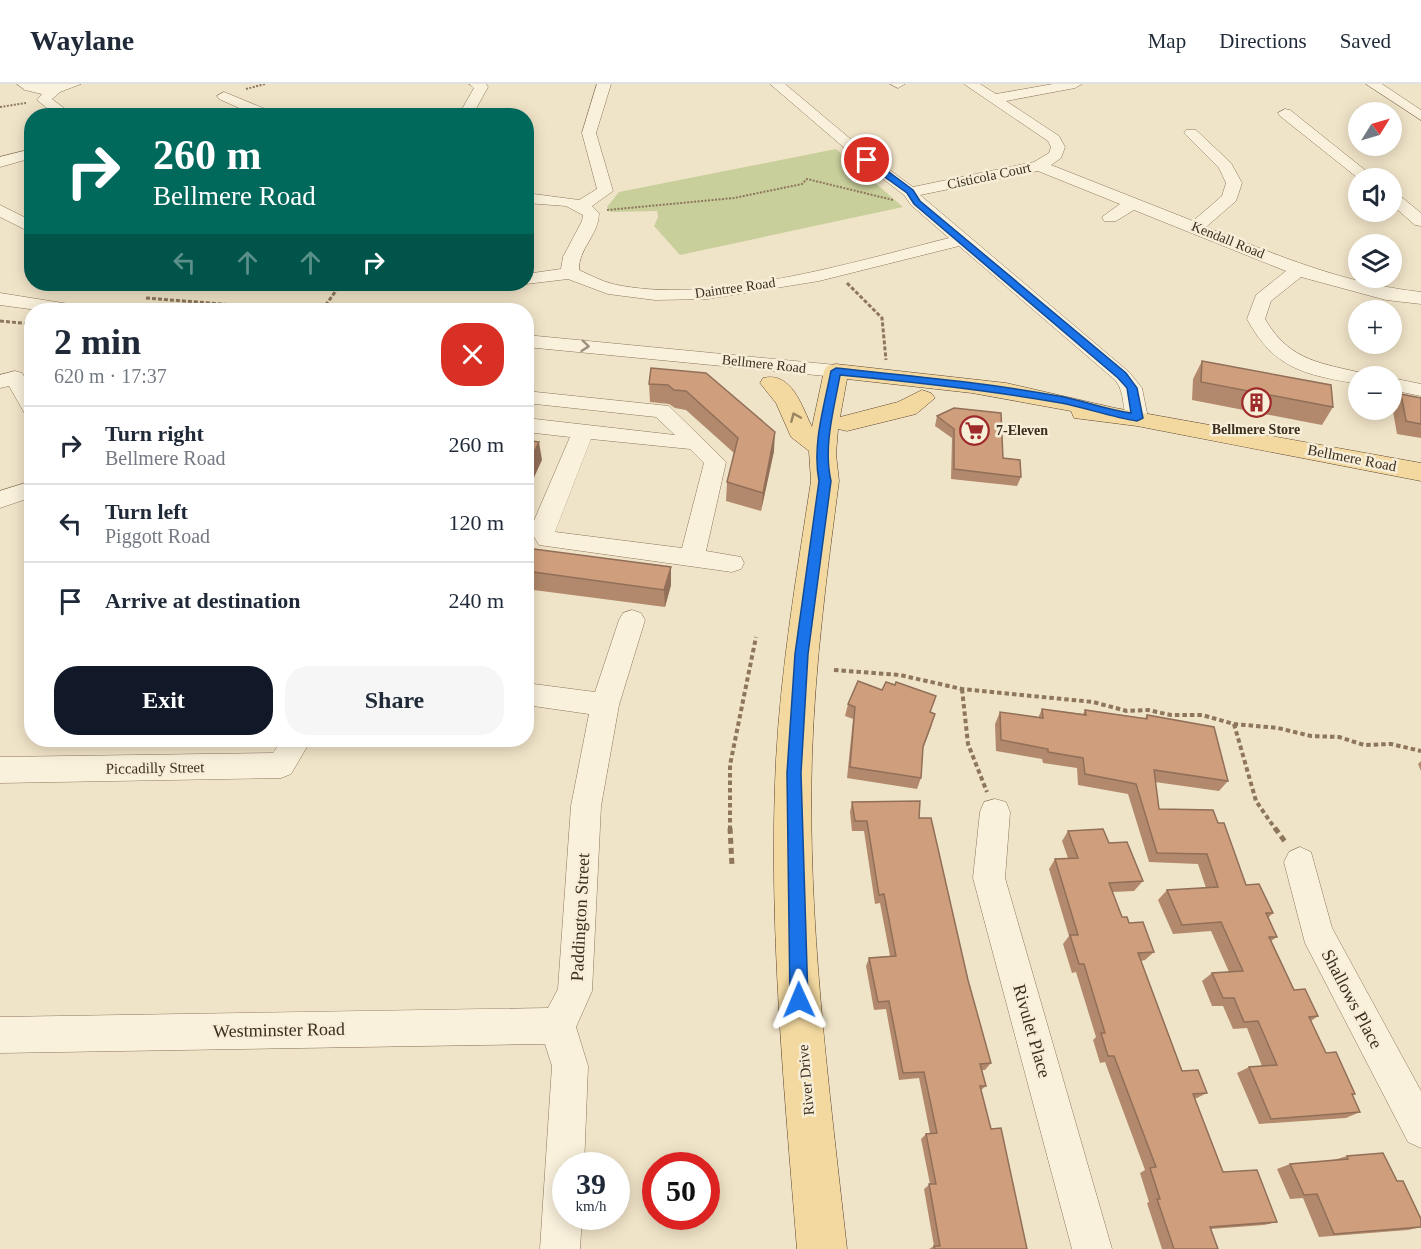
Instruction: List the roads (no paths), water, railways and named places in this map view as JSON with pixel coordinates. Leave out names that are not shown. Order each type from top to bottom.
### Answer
[{"type":"main road","name":"Bellmere Road","points":[[844,381],[1065,400],[1106,413]]},
{"type":"main road","name":"Bellmere Road","points":[[844,381],[921,398],[1106,413],[1421,472]]},
{"type":"main road","name":"River Drive","points":[[824,464],[839,460],[847,423],[844,381]]},
{"type":"main road","name":"River Drive","points":[[822,1249],[799,1000],[793,796],[801,654],[824,464],[844,381]]},
{"type":"main road","points":[[772,383],[788,401],[800,431],[824,464]]},
{"type":"main road","points":[[847,423],[907,408],[921,398]]},
{"type":"street","points":[[24,84],[34,89],[74,84]]},
{"type":"street","points":[[469,108],[481,87],[476,84]]},
{"type":"street","points":[[586,209],[604,191],[589,133],[604,84]]},
{"type":"street","points":[[777,84],[867,160],[912,194],[1122,376],[1132,388],[1137,418]]},
{"type":"street","name":"Cisticola Court","points":[[912,194],[1039,166],[1056,155],[1058,147],[1054,139],[971,84]]},
{"type":"street","points":[[994,99],[1075,84]]},
{"type":"street","points":[[1373,84],[1421,116]]},
{"type":"street","points":[[56,88],[44,100],[56,108]]},
{"type":"street","points":[[224,96],[252,108]]},
{"type":"street","points":[[1285,113],[1355,168]]},
{"type":"street","points":[[1191,133],[1226,166],[1234,183],[1230,198],[1196,227]]},
{"type":"street","points":[[0,162],[24,155]]},
{"type":"street","name":"Kendall Road","points":[[1039,166],[1135,202],[1299,269],[1359,289],[1421,298]]},
{"type":"street","points":[[534,199],[586,209]]},
{"type":"street","points":[[1110,217],[1135,202]]},
{"type":"street","points":[[1402,205],[1421,221]]},
{"type":"street","points":[[534,278],[570,273],[570,261],[592,223],[586,209]]},
{"type":"street","points":[[0,210],[24,224]]},
{"type":"street","name":"Daintree Road","points":[[570,273],[590,284],[617,289],[660,295],[705,295],[747,290],[963,240]]},
{"type":"street","points":[[1299,269],[1263,299],[1256,319],[1267,340],[1293,359],[1325,372],[1348,376]]},
{"type":"street","points":[[0,299],[25,303]]},
{"type":"street","name":"Bellmere Road","points":[[534,341],[844,381]]},
{"type":"street","name":"Bellmere Road","points":[[534,358],[772,383],[844,381]]},
{"type":"street","points":[[16,376],[24,392]]},
{"type":"street","points":[[1402,386],[1421,390]]},
{"type":"street","points":[[534,398],[659,410],[695,441],[715,462],[692,558]]},
{"type":"street","points":[[534,426],[686,443],[695,441]]},
{"type":"street","points":[[583,431],[542,530],[544,535],[553,541],[732,563]]},
{"type":"street","points":[[0,500],[24,491]]},
{"type":"street","name":"Paddington Street","points":[[558,1026],[576,991],[586,806],[605,705],[632,620]]},
{"type":"street","points":[[534,695],[605,705]]},
{"type":"street","name":"Piccadilly Street","points":[[0,770],[281,765],[293,747]]},
{"type":"street","name":"Rivulet Place","points":[[994,812],[989,878],[1092,1249]]},
{"type":"street","name":"Shallows Place","points":[[1300,862],[1317,933],[1421,1130]]},
{"type":"street","points":[[558,1026],[570,1066],[560,1249]]},
{"type":"street","name":"Westminster Road","points":[[0,1035],[558,1026]]},
{"type":"place","name":"Bellmere Store","points":[[1256,402]]},
{"type":"place","name":"7-Eleven","points":[[975,430]]}]
